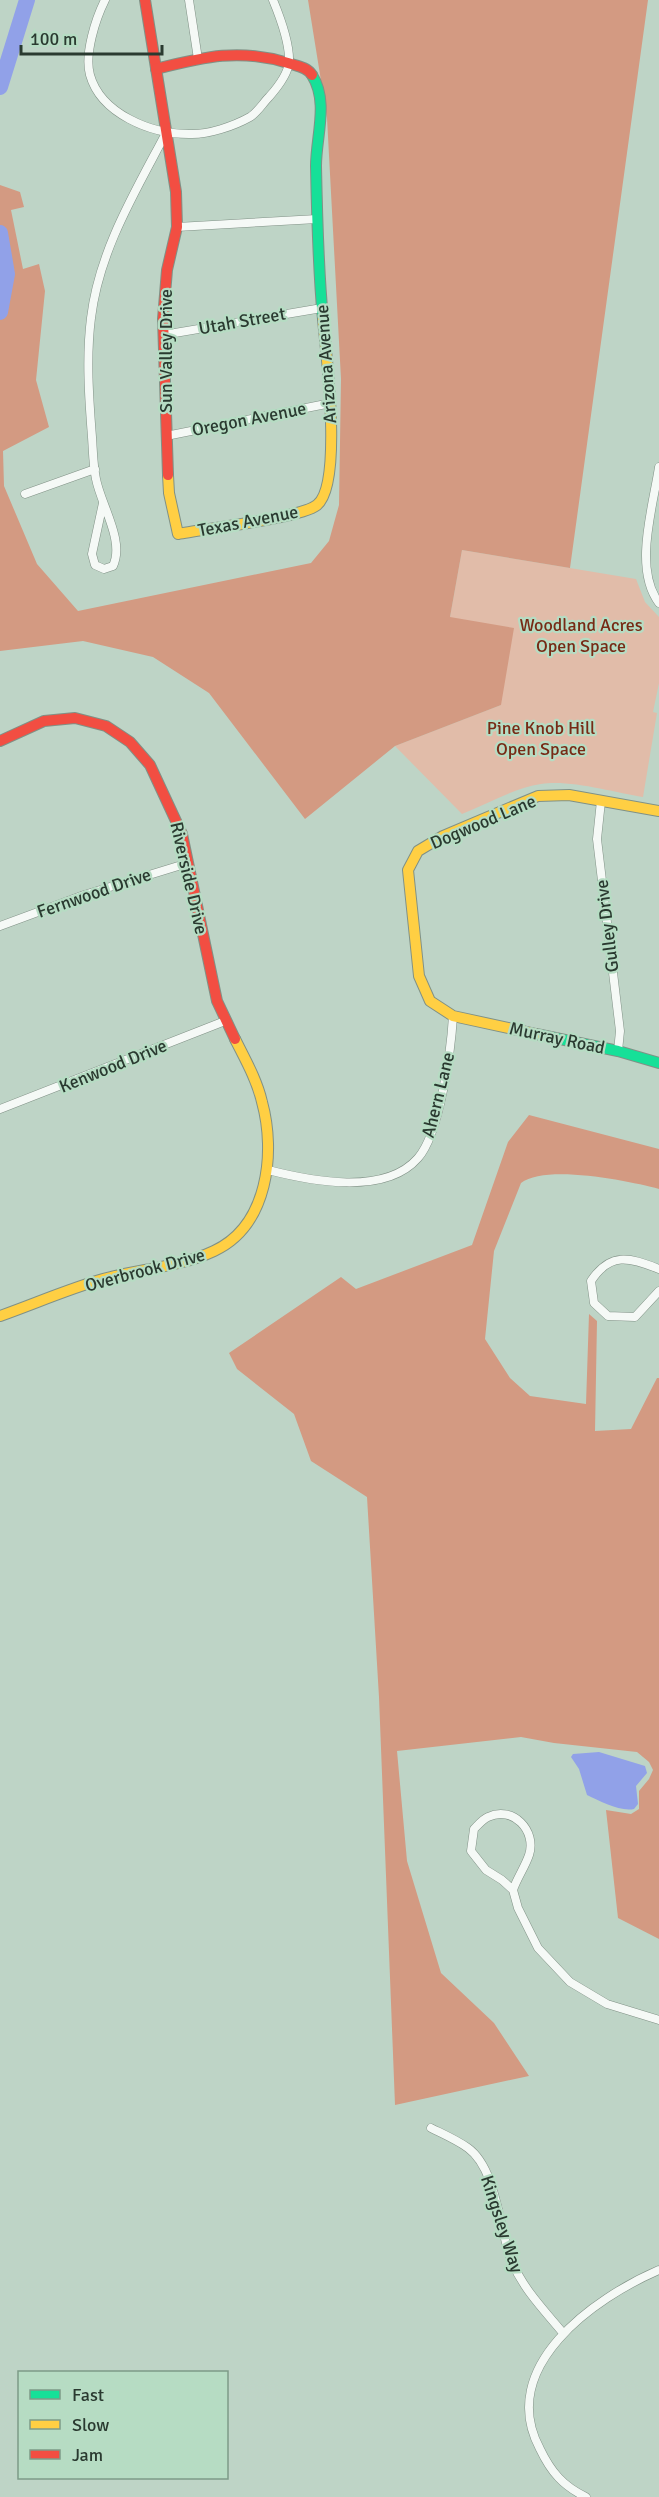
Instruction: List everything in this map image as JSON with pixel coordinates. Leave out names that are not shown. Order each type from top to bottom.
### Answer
[{"type":"street","points":[[105,0],[96,18],[90,50],[89,73],[101,98],[125,117],[166,133],[191,135],[221,128],[252,116],[279,86],[289,63],[273,0]]},
{"type":"street","name":"Sun Valley Drive","points":[[145,0],[176,192],[177,227],[167,270],[163,335],[169,493],[178,534]]},
{"type":"street","points":[[189,0],[198,59]]},
{"type":"street","points":[[156,69],[198,59],[236,54],[289,63]]},
{"type":"street","name":"Arizona Avenue","points":[[289,63],[309,70],[319,86],[321,108],[316,155],[317,219],[331,403],[330,477],[326,494],[317,505]]},
{"type":"street","points":[[104,503],[92,554],[95,565],[104,569],[113,566],[117,557],[104,503],[95,469],[89,398],[91,318],[106,254],[129,202],[166,133]]},
{"type":"street","points":[[177,227],[317,219]]},
{"type":"street","name":"Utah Street","points":[[163,335],[322,308]]},
{"type":"street","name":"Oregon Avenue","points":[[166,436],[331,403]]},
{"type":"street","points":[[659,467],[645,556],[647,581],[659,603]]},
{"type":"street","points":[[25,494],[95,469]]},
{"type":"street","name":"Texas Avenue","points":[[178,534],[296,513],[317,505]]},
{"type":"street","name":"Riverside Drive","points":[[0,741],[44,722],[75,718],[106,726],[130,742],[150,765],[182,834],[217,1001],[225,1021]]},
{"type":"street","name":"Dogwood Lane","points":[[453,1016],[430,1002],[420,976],[408,870],[418,851],[443,836],[537,796],[569,795],[659,811]]},
{"type":"street","name":"Gulley Drive","points":[[601,801],[597,839],[620,1031],[618,1051]]},
{"type":"street","name":"Fernwood Drive","points":[[0,926],[84,895],[188,863]]},
{"type":"street","name":"Murray Road","points":[[453,1016],[618,1051],[659,1063]]},
{"type":"street","name":"Ahern Lane","points":[[268,1170],[292,1176],[362,1184],[397,1174],[418,1159],[428,1142],[438,1106],[451,1047],[453,1016]]},
{"type":"street","name":"Kenwood Drive","points":[[0,1109],[225,1021]]},
{"type":"street","name":"Overbrook Drive","points":[[0,1316],[102,1279],[196,1258],[220,1249],[245,1228],[259,1201],[268,1170],[268,1135],[263,1101],[244,1053],[225,1021]]},
{"type":"street","points":[[659,1269],[617,1258],[600,1266],[591,1281],[594,1304],[608,1316],[635,1317],[659,1291]]},
{"type":"street","points":[[513,1890],[530,1854],[530,1836],[522,1821],[504,1813],[488,1817],[474,1829],[471,1851],[486,1870],[513,1890],[518,1908],[538,1947],[570,1982],[607,2004],[659,2020]]},
{"type":"street","name":"Kingsley Way","points":[[431,2128],[469,2149],[483,2166],[494,2195],[511,2260],[523,2284],[563,2333]]},
{"type":"street","points":[[586,2497],[569,2489],[548,2464],[532,2435],[529,2395],[539,2364],[563,2333],[627,2284],[659,2270]]},
{"type":"street","points":[[564,2497],[569,2489]]},
{"type":"green space","points":[[462,550],[636,579],[645,602],[659,617],[659,683],[653,712],[657,713],[643,797],[564,783],[541,784],[521,789],[462,814],[395,746],[501,705],[450,617]]},
{"type":"shaded area","points":[[308,0],[648,0],[570,568],[462,550],[450,617],[514,628],[501,705],[395,746],[305,819],[209,693],[153,657],[83,641],[0,651],[0,185],[20,192],[24,207],[11,210],[23,269],[39,264],[45,291],[36,380],[49,427],[3,451],[4,486],[37,564],[78,611],[311,563],[329,541],[339,505],[341,379],[327,118]]},
{"type":"shaded area","points":[[529,1115],[659,1149],[659,1189],[628,1182],[568,1174],[533,1177],[521,1183],[494,1251],[485,1339],[510,1378],[530,1396],[586,1404],[589,1314],[597,1321],[595,1431],[631,1429],[659,1378],[659,1939],[618,1918],[606,1810],[631,1814],[639,1809],[639,1791],[653,1770],[649,1762],[637,1752],[521,1737],[397,1751],[407,1861],[441,1973],[494,2023],[529,2076],[395,2105],[379,1697],[367,1497],[311,1461],[294,1414],[237,1369],[229,1353],[341,1277],[356,1289],[472,1245],[508,1142]]},
{"type":"water","points":[[599,1752],[645,1766],[647,1773],[636,1786],[638,1804],[634,1809],[616,1807],[587,1795],[579,1769],[571,1757],[573,1754]]},
{"type":"waterway","points":[[0,87],[27,0]]},
{"type":"waterway","points":[[0,233],[7,274],[0,312]]},
{"type":"traffic: fast","points":[[312,75],[317,85],[321,108],[316,166],[323,319]]},
{"type":"traffic: fast","points":[[536,1034],[618,1051],[659,1063]]},
{"type":"traffic: slow","points":[[168,475],[169,493],[178,534],[273,519],[308,510],[317,505],[325,492],[331,446],[331,417],[323,319]]},
{"type":"traffic: slow","points":[[536,1034],[453,1016],[430,1001],[419,976],[408,870],[418,851],[443,836],[538,796],[569,795],[659,811]]},
{"type":"traffic: slow","points":[[0,1316],[103,1279],[201,1256],[232,1240],[246,1224],[257,1206],[264,1186],[268,1143],[260,1094],[235,1039]]},
{"type":"traffic: jam","points":[[145,0],[176,192],[177,227],[167,270],[163,319],[168,475]]},
{"type":"traffic: jam","points":[[156,69],[206,58],[237,55],[270,58],[305,68],[312,75]]},
{"type":"traffic: jam","points":[[0,741],[44,721],[75,718],[106,726],[130,742],[150,765],[182,834],[217,1001],[235,1039]]},
{"type":"park label","name":"Woodland Acres Open Space","points":[[581,635]]},
{"type":"park label","name":"Pine Knob Hill Open Space","points":[[541,738]]}]
